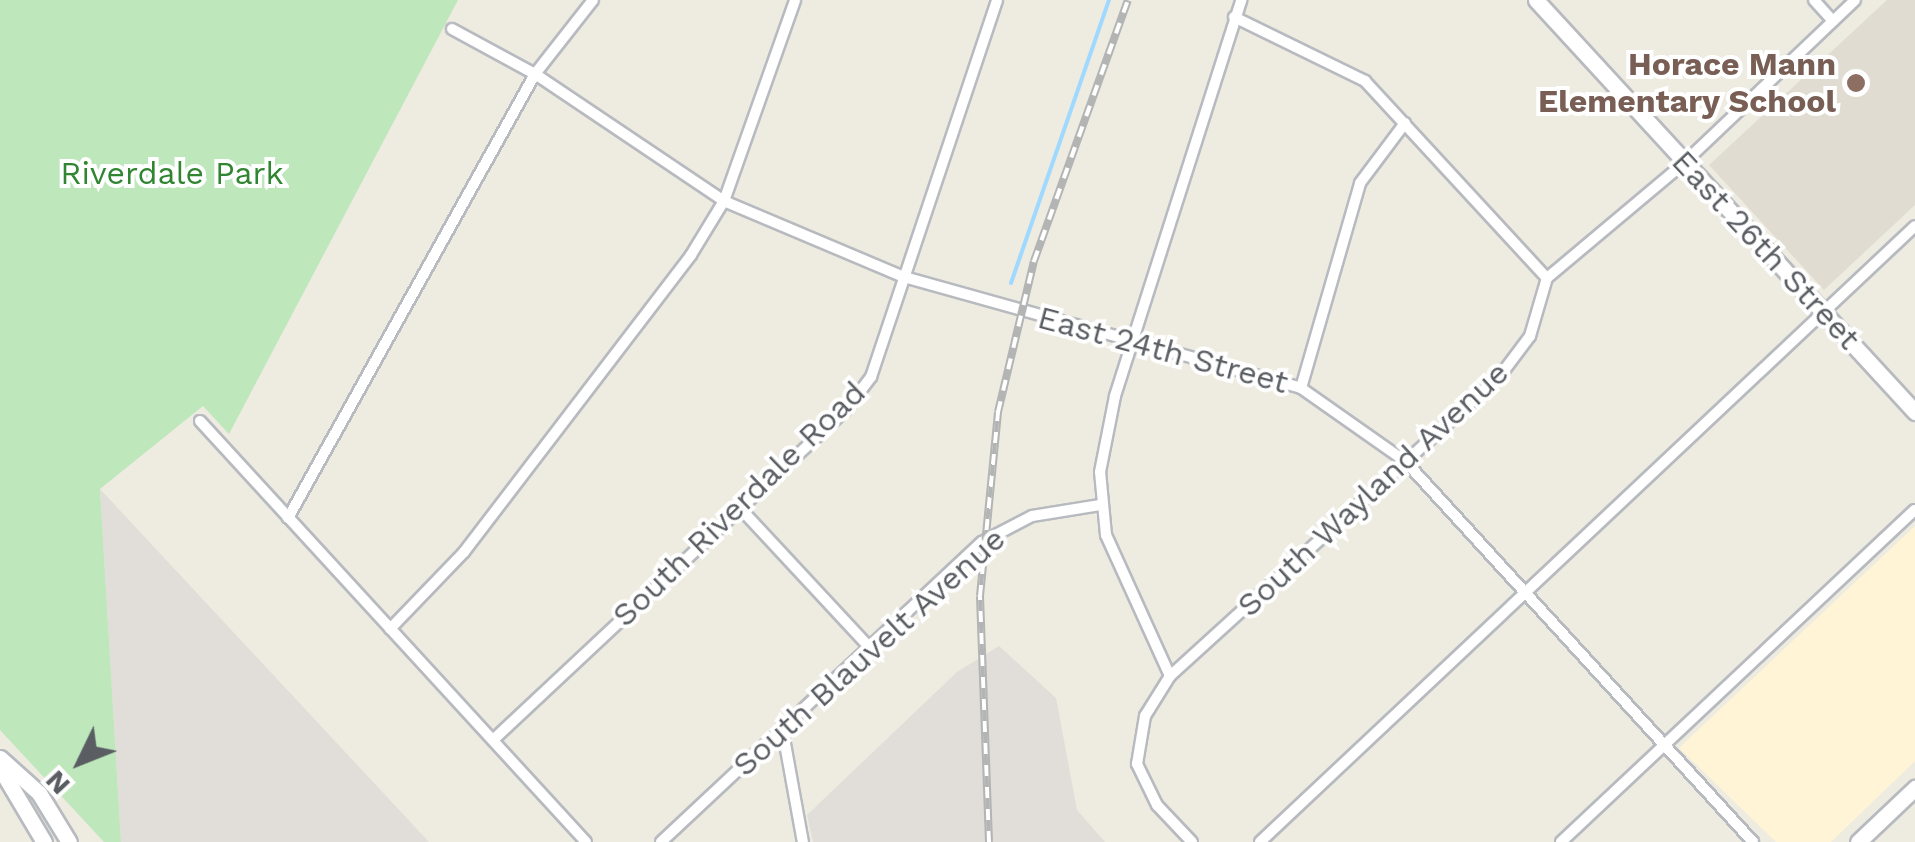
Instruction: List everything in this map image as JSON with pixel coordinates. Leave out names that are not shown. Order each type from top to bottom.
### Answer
[{"type":"main road","name":"East 26th Street","points":[[1547,4],[1684,163],[1915,412]]},
{"type":"main road","points":[[0,758],[39,793],[69,842]]},
{"type":"main road","points":[[0,768],[44,842]]},
{"type":"main road","points":[[1858,842],[1915,788]]},
{"type":"street","points":[[288,518],[535,74],[593,0]]},
{"type":"street","points":[[390,630],[464,552],[724,201],[796,0]]},
{"type":"street","name":"South Riverdale Road","points":[[492,740],[859,394],[904,278],[997,0]]},
{"type":"street","points":[[1170,676],[1128,596],[1100,506],[1104,436],[1241,0]]},
{"type":"street","points":[[1814,0],[1833,21]]},
{"type":"street","points":[[1234,17],[1340,62],[1405,123],[1547,278],[1684,163],[1856,0]]},
{"type":"street","name":"East 24th Street","points":[[452,29],[535,74],[724,201],[904,278],[1301,388],[1405,461],[1753,842]]},
{"type":"street","points":[[1301,388],[1360,183],[1405,123]]},
{"type":"street","points":[[1260,842],[1915,226]]},
{"type":"street","name":"South Wayland Avenue","points":[[1192,842],[1157,805],[1137,764],[1145,716],[1170,676],[1520,354],[1547,278]]},
{"type":"street","points":[[200,421],[586,842]]},
{"type":"street","name":"South Blauvelt Avenue","points":[[661,842],[990,536],[1032,516],[1100,506]]},
{"type":"street","points":[[740,508],[869,646]]},
{"type":"street","points":[[1561,842],[1915,510]]},
{"type":"street","points":[[782,727],[803,842]]},
{"type":"shaded area","name":"Horace Mann Elementary School","points":[[1887,0],[1915,0],[1915,205],[1824,290],[1709,165]]},
{"type":"shaded area","points":[[100,489],[429,842],[121,842]]},
{"type":"shaded area","points":[[1915,526],[1915,761],[1831,842],[1776,842],[1679,748]]},
{"type":"shaded area","points":[[999,646],[1056,698],[1077,810],[1105,842],[813,842],[807,815],[957,672]]},
{"type":"green space","name":"Riverdale Park","points":[[0,0],[458,0],[229,434],[203,406],[100,489],[121,842],[104,842],[0,730]]},
{"type":"waterway","points":[[1011,283],[1109,0]]},
{"type":"railway","points":[[989,842],[980,596],[998,412],[1034,261],[1128,0]]},
{"type":"place","name":"Horace Mann Elementary School","points":[[1856,83]]}]
